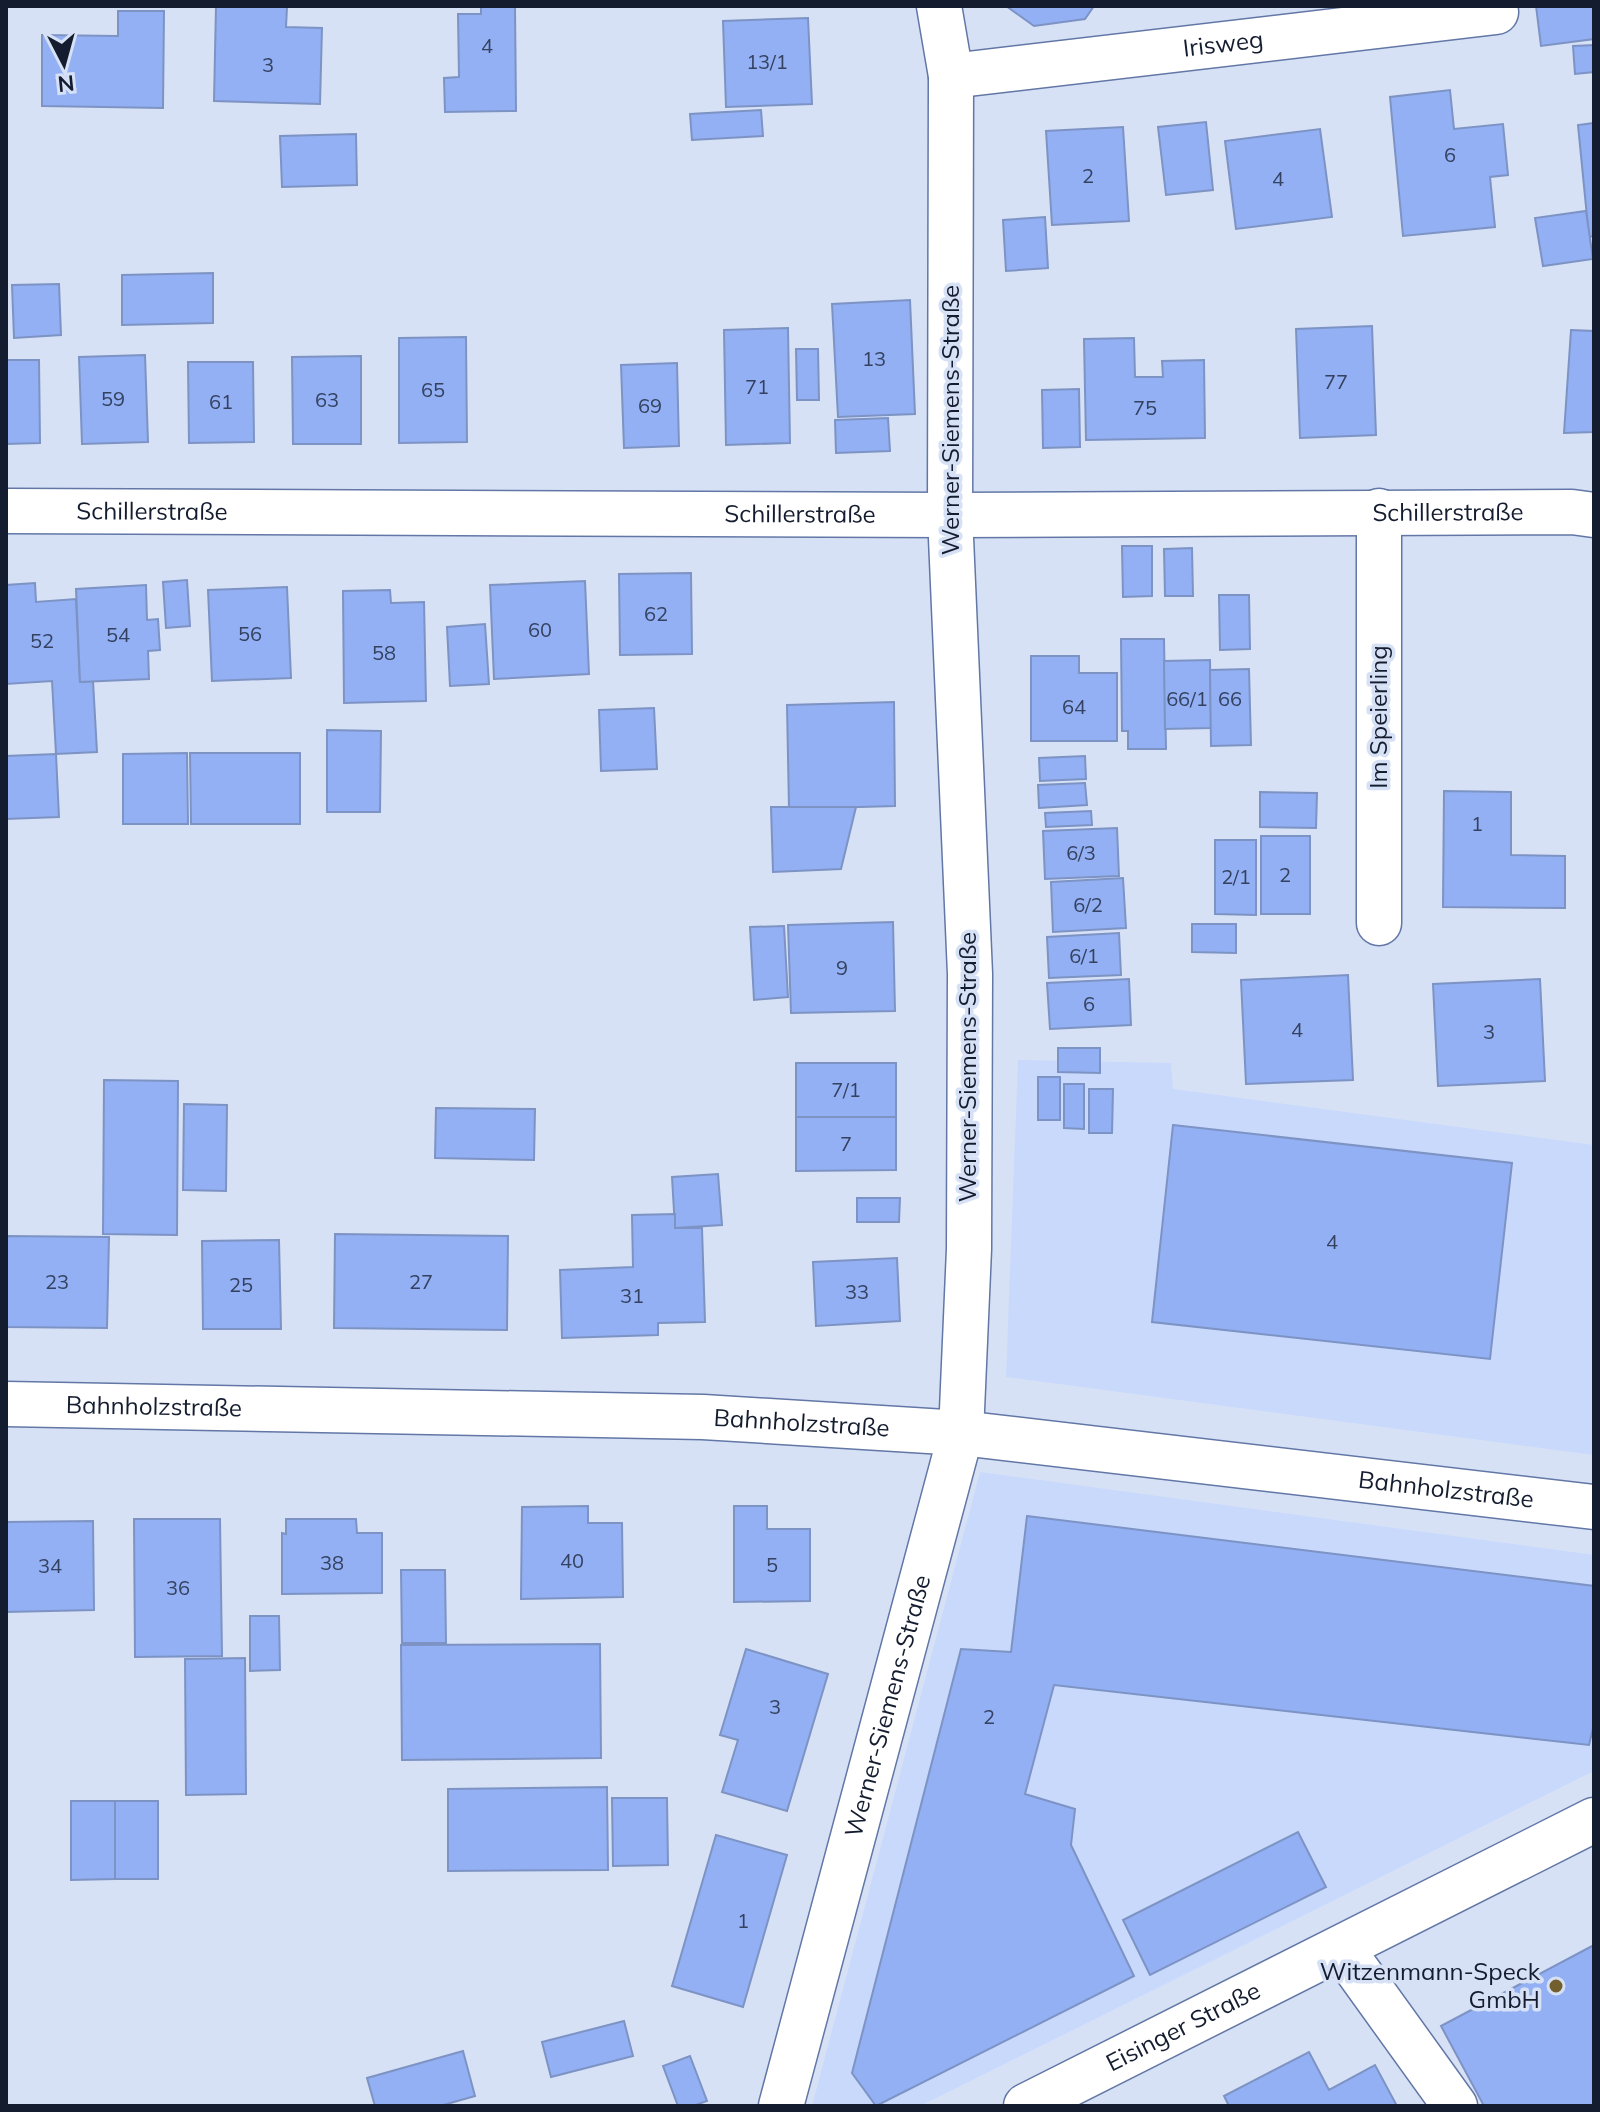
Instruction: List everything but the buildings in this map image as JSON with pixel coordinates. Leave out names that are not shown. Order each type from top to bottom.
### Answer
[{"type":"street","name":"Werner-Siemens-Straße","points":[[781,2106],[961,1433],[969,1249],[970,974],[950,515],[951,76],[939,6]]},
{"type":"street","name":"Irisweg","points":[[951,76],[1496,12]]},
{"type":"street","name":"Schillerstraße","points":[[6,511],[950,515],[1379,511],[1572,512],[1594,515]]},
{"type":"street","name":"Im Speierling","points":[[1379,511],[1379,923]]},
{"type":"street","name":"Bahnholzstraße","points":[[6,1404],[703,1417],[961,1433],[1594,1507]]},
{"type":"street","name":"Eisinger Straße","points":[[1026,2106],[1594,1820]]},
{"type":"street","points":[[1342,1949],[1455,2106]]},
{"type":"shaded area","points":[[1018,1060],[1171,1063],[1173,1089],[1594,1145],[1594,1455],[1006,1377]]},
{"type":"shaded area","name":"Witzenmann-Speck GmbH","points":[[980,1472],[1594,1555],[1594,1771],[920,2106],[812,2106]]},
{"type":"place","name":"Witzenmann-Speck GmbH","points":[[1556,1986]]}]
